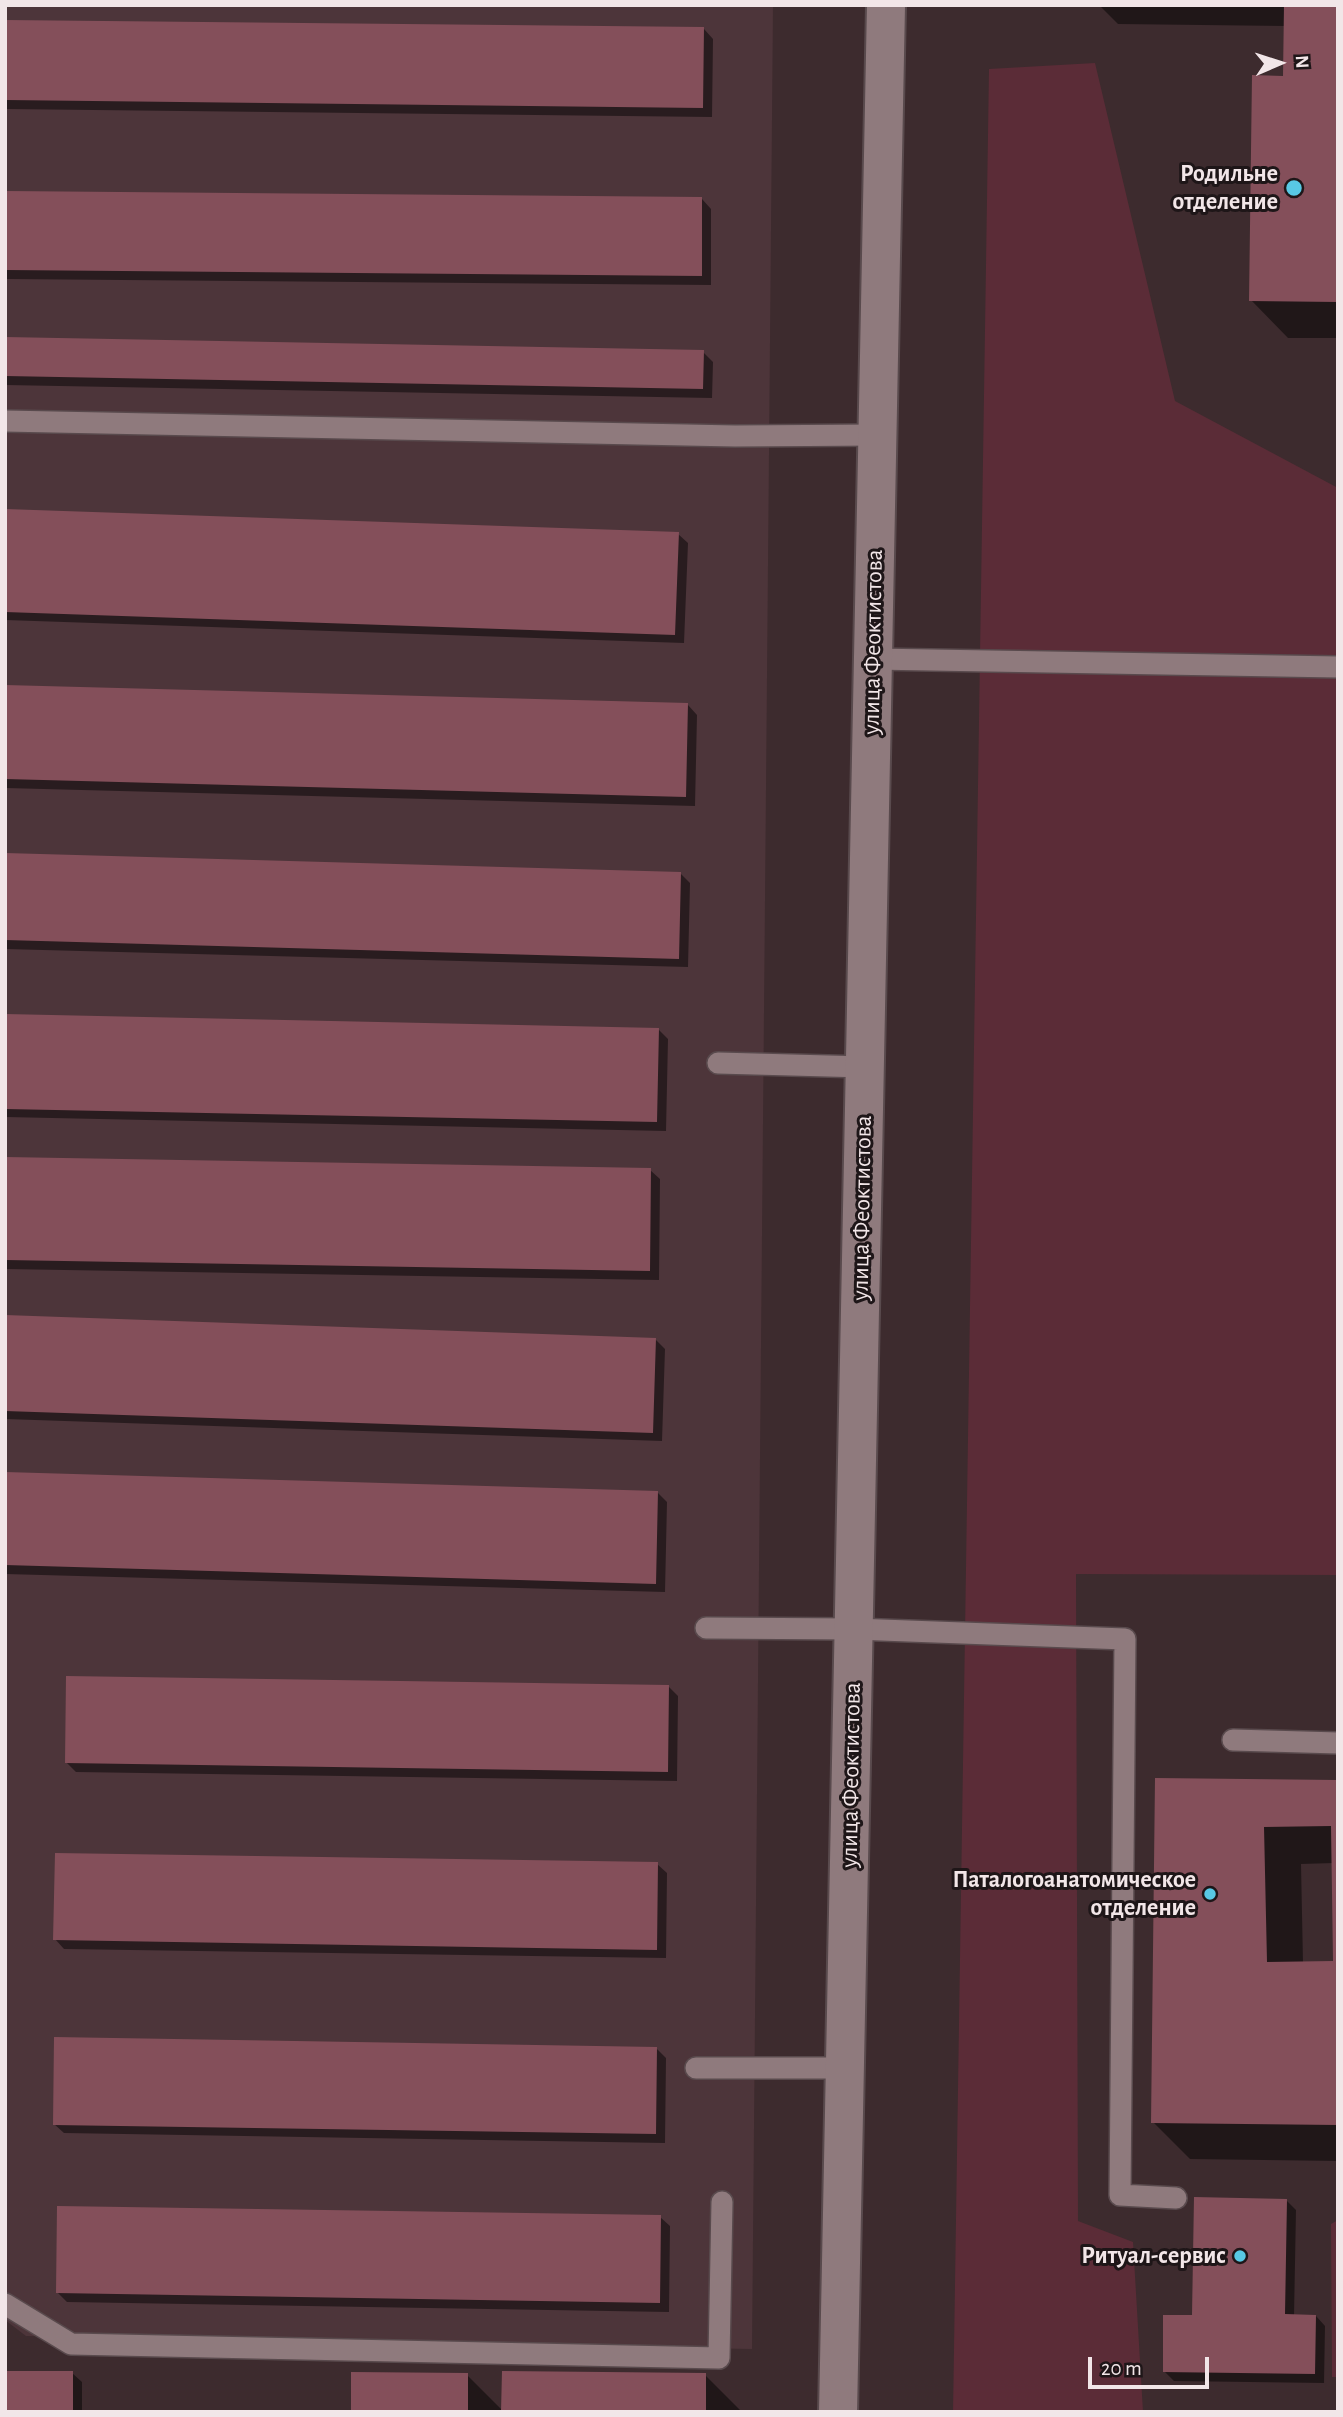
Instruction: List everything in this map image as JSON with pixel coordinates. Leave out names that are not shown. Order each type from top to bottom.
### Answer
[{"type":"street","name":"улица Феоктистова","points":[[838,2412],[887,5]]},
{"type":"lane","points":[[5,421],[722,436],[878,435]]},
{"type":"lane","points":[[873,659],[1338,667]]},
{"type":"lane","points":[[718,1063],[865,1068]]},
{"type":"lane","points":[[706,1628],[854,1629],[1125,1639],[1120,2195],[1176,2198]]},
{"type":"lane","points":[[1233,1740],[1338,1743]]},
{"type":"lane","points":[[696,2068],[845,2067]]},
{"type":"lane","points":[[5,2304],[72,2344],[719,2358],[722,2202]]},
{"type":"shaded area","points":[[5,5],[773,5],[752,2349],[26,2336],[5,2320]]},
{"type":"shaded area","points":[[1095,63],[1175,401],[1338,488],[1338,1575],[1076,1574],[1078,2221],[1133,2242],[1143,2412],[953,2412],[989,69]]},
{"type":"shaded area","points":[[1338,2220],[1338,2377],[1332,2377],[1331,2224]]},
{"type":"building","name":"Родильне отделение","points":[[1284,5],[1338,5],[1338,302],[1249,301],[1252,75],[1283,76]]},
{"type":"building","points":[[5,20],[704,27],[703,108],[5,100]]},
{"type":"building","points":[[5,191],[702,197],[702,276],[5,270]]},
{"type":"building","points":[[5,337],[704,350],[703,389],[5,376]]},
{"type":"building","points":[[5,509],[679,532],[675,635],[5,612]]},
{"type":"building","points":[[5,685],[688,703],[686,797],[5,779]]},
{"type":"building","points":[[5,853],[681,872],[679,959],[5,940]]},
{"type":"building","points":[[5,1014],[659,1028],[657,1122],[5,1109]]},
{"type":"building","points":[[5,1157],[651,1168],[650,1271],[5,1260]]},
{"type":"building","points":[[5,1315],[656,1338],[653,1433],[5,1411]]},
{"type":"building","points":[[5,1472],[658,1491],[656,1584],[5,1565]]},
{"type":"building","points":[[66,1676],[669,1685],[668,1772],[65,1763]]},
{"type":"building","name":"Паталогоанатомическое отделение","points":[[1155,1778],[1338,1780],[1338,2125],[1151,2123]],"holes":[[[1331,1826],[1333,1961],[1267,1962],[1264,1827]]]},
{"type":"building","points":[[55,1853],[658,1862],[657,1950],[53,1940]]},
{"type":"building","points":[[54,2037],[657,2047],[656,2134],[53,2125]]},
{"type":"building","name":"Ритуал-сервис","points":[[1194,2197],[1287,2199],[1285,2314],[1316,2315],[1315,2374],[1163,2372],[1163,2315],[1192,2315]]},
{"type":"building","points":[[57,2206],[661,2215],[660,2303],[56,2293]]},
{"type":"building","points":[[5,2371],[73,2371],[73,2412],[5,2412]]},
{"type":"building","points":[[502,2371],[706,2373],[706,2412],[501,2412]]},
{"type":"building","points":[[351,2372],[468,2373],[468,2412],[351,2412]]},
{"type":"place","name":"Родильне отделение","points":[[1294,188]]},
{"type":"place","name":"Паталогоанатомическое отделение","points":[[1210,1894]]},
{"type":"place","name":"Ритуал-сервис","points":[[1240,2256]]}]
